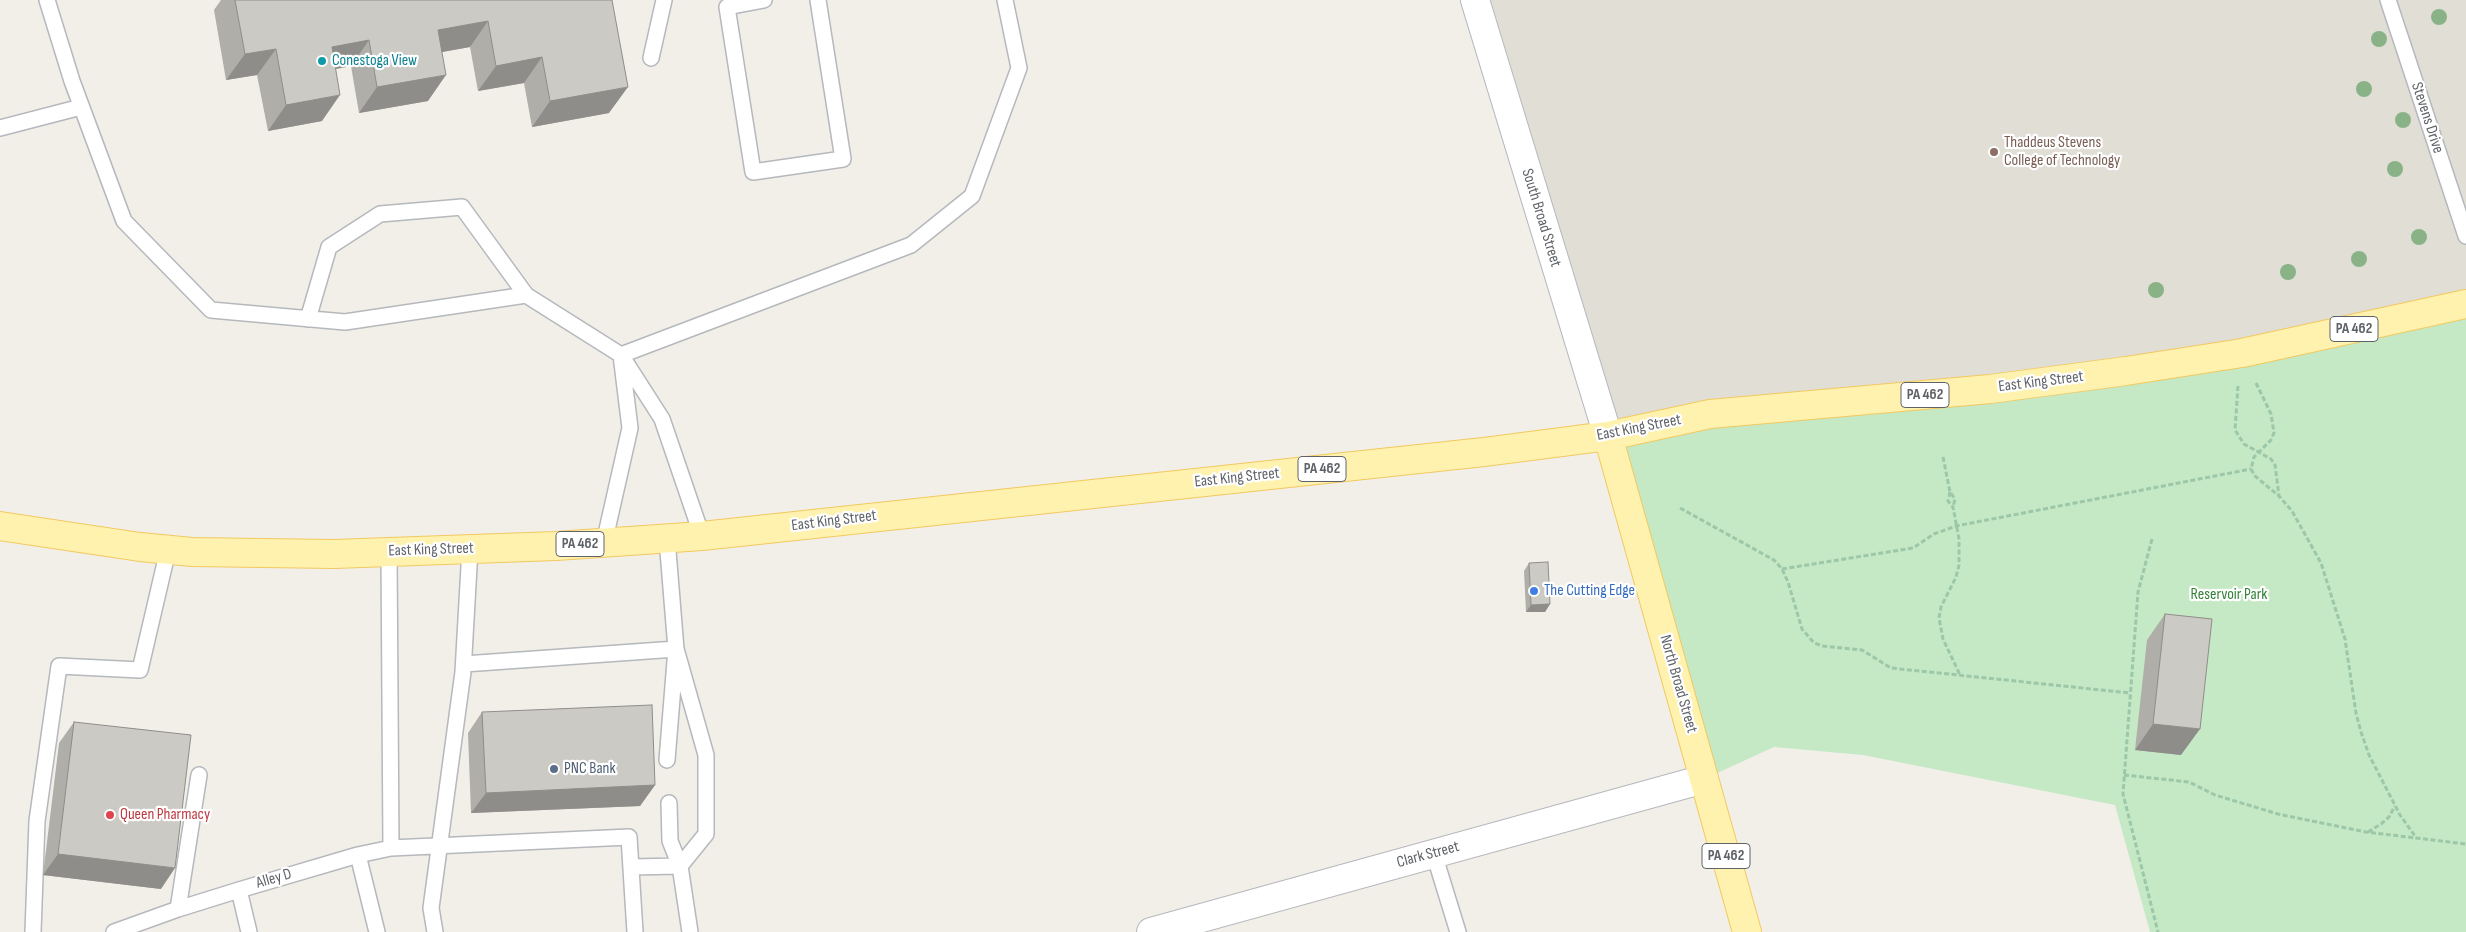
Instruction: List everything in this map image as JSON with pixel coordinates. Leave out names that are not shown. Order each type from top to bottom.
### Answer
[{"type":"main road","name":"East King Street","points":[[0,526],[168,550],[334,554],[604,543],[702,536],[1484,452],[1608,436],[1710,414],[1990,389],[2126,372],[2242,353],[2466,304]]},
{"type":"main road","name":"North Broad Street","points":[[1608,436],[1747,932]]},
{"type":"street","name":"South Broad Street","points":[[1475,0],[1608,436]]},
{"type":"street","name":"Clark Street","points":[[1151,932],[1704,779]]},
{"type":"lane","points":[[46,0],[81,106],[124,221],[211,310],[345,322],[526,295]]},
{"type":"lane","points":[[651,58],[664,0]]},
{"type":"lane","points":[[764,0],[727,7],[753,172],[843,159],[818,0]]},
{"type":"lane","points":[[620,356],[910,245],[972,196],[1019,68],[1005,0]]},
{"type":"lane","name":"Stevens Drive","points":[[2388,0],[2466,236]]},
{"type":"lane","points":[[0,128],[81,106]]},
{"type":"lane","points":[[308,319],[329,247],[380,214],[462,207],[526,295],[620,356],[662,420],[702,536]]},
{"type":"lane","points":[[604,543],[630,428],[620,356]]},
{"type":"lane","points":[[667,539],[676,649],[667,760]]},
{"type":"lane","points":[[435,932],[431,908],[464,664],[470,549]]},
{"type":"lane","points":[[32,932],[37,821],[59,666],[140,670],[168,550]]},
{"type":"lane","points":[[389,552],[391,848]]},
{"type":"lane","points":[[464,664],[676,649]]},
{"type":"lane","points":[[635,932],[631,867],[680,866],[706,834],[706,755],[676,649]]},
{"type":"lane","points":[[178,909],[199,775]]},
{"type":"lane","points":[[670,803],[670,841],[680,866],[690,932]]},
{"type":"lane","name":"Alley D","points":[[114,932],[239,890],[358,855],[391,848],[630,837],[631,867]]},
{"type":"lane","points":[[1434,854],[1458,932]]},
{"type":"lane","points":[[358,855],[377,932]]},
{"type":"lane","points":[[239,890],[249,932]]},
{"type":"path","points":[[2242,353],[2274,423],[2274,433],[2271,440],[2254,457],[2251,469],[2255,476],[2279,496],[2302,525],[2321,562],[2345,639],[2361,732],[2370,755],[2395,805],[2417,838]]},
{"type":"path","points":[[2242,353],[2234,422],[2235,430],[2244,444],[2267,455],[2274,465],[2279,496]]},
{"type":"path","points":[[1943,457],[1950,492],[1948,501],[1952,507],[1959,539],[1959,565],[1952,586],[1941,607],[1939,618],[1943,639],[1960,675]]},
{"type":"path","points":[[1782,569],[1913,548],[1934,534],[1956,526],[2251,469]]},
{"type":"path","points":[[1950,492],[1955,499],[1952,507]]},
{"type":"path","points":[[1680,508],[1774,560],[1782,569],[1802,629],[1814,643],[1823,646],[1862,650],[1891,668],[2130,693]]},
{"type":"path","points":[[2152,539],[2138,592],[2124,775],[2124,805],[2158,932]]},
{"type":"path","points":[[2124,775],[2189,782],[2244,805],[2366,832],[2466,844]]},
{"type":"path","points":[[2366,832],[2382,824],[2389,817],[2395,805]]},
{"type":"shaded area","name":"Thaddeus Stevens College of Technology","points":[[1475,0],[2466,0],[2466,304],[2373,325],[1608,436]]},
{"type":"green space","name":"Reservoir Park","points":[[2466,304],[2466,932],[2150,932],[2115,805],[1863,755],[1774,747],[1704,779],[1608,436],[1990,389]]},
{"type":"building","name":"Conestoga View","points":[[235,0],[612,0],[628,87],[550,101],[542,57],[496,66],[488,21],[438,30],[446,75],[377,87],[369,40],[332,47],[340,95],[286,105],[276,49],[245,54]]},
{"type":"building","points":[[1548,562],[1550,604],[1531,605],[1529,563]]},
{"type":"building","points":[[2165,614],[2212,619],[2200,729],[2153,724]]},
{"type":"building","name":"PNC Bank","points":[[652,705],[655,785],[486,793],[482,712]]},
{"type":"building","name":"Queen Pharmacy","points":[[74,722],[191,735],[175,868],[58,854]]},
{"type":"place","name":"Conestoga View","points":[[322,61]]},
{"type":"place","name":"Thaddeus Stevens College of Technology","points":[[1994,152]]},
{"type":"place","name":"The Cutting Edge","points":[[1534,591]]},
{"type":"place","name":"PNC Bank","points":[[554,769]]},
{"type":"place","name":"Queen Pharmacy","points":[[110,815]]}]
